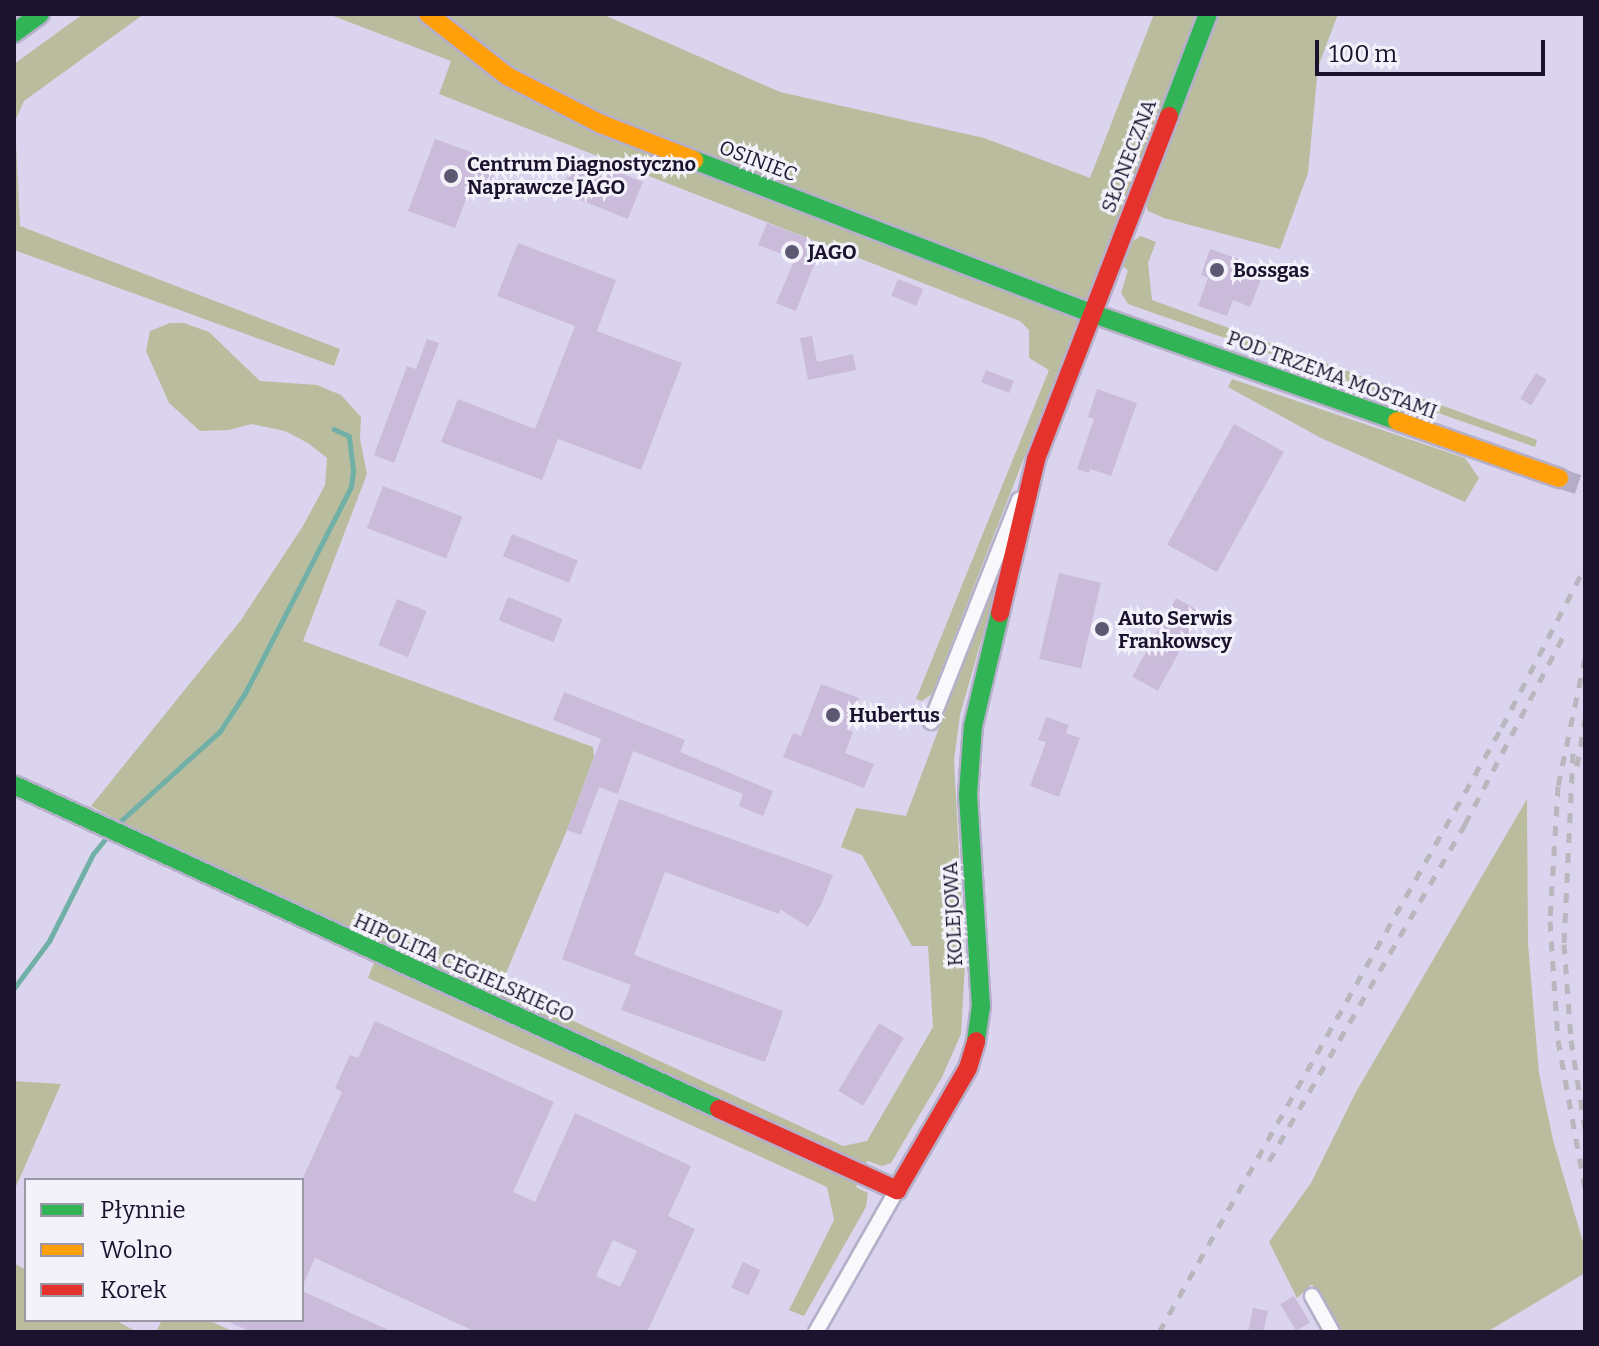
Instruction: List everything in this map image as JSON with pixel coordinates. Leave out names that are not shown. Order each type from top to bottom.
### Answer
[{"type":"street","points":[[14,33],[40,14]]},
{"type":"street","name":"OSINIEC","points":[[428,14],[507,76],[562,107],[1091,313]]},
{"type":"street","name":"SŁONECZNA","points":[[1091,313],[1208,14]]},
{"type":"street","name":"KOLEJOWA","points":[[931,722],[1091,313]]},
{"type":"street","name":"POD TRZEMA MOSTAMI","points":[[1091,313],[1559,478]]},
{"type":"street","name":"KOLEJOWA","points":[[816,1332],[968,1068],[976,1041],[981,1007],[968,795],[973,726],[1036,459]]},
{"type":"street","name":"HIPOLITA CEGIELSKIEGO","points":[[14,785],[897,1190]]},
{"type":"street","points":[[1312,1296],[1332,1332]]},
{"type":"green space","points":[[83,14],[144,14],[24,101],[15,121],[20,226],[340,349],[334,366],[14,250],[14,64]]},
{"type":"green space","points":[[328,14],[602,14],[780,92],[984,138],[1090,178],[1154,14],[1197,14],[932,694],[922,701],[916,699],[1049,370],[1029,358],[1029,330],[1020,321],[439,94],[451,61]]},
{"type":"green space","points":[[1220,14],[1338,14],[1318,67],[1308,173],[1280,249],[1164,218],[1148,211],[1146,205]]},
{"type":"green space","points":[[1141,236],[1156,242],[1148,263],[1152,300],[1537,440],[1535,447],[1128,304],[1121,293],[1128,270],[1123,267],[1133,241]]},
{"type":"green space","points":[[170,323],[184,323],[209,332],[260,381],[317,385],[341,395],[361,417],[360,439],[367,474],[303,641],[593,747],[594,757],[567,830],[500,987],[843,1146],[867,1141],[933,1027],[928,946],[912,946],[862,855],[841,847],[856,808],[906,816],[992,587],[995,592],[960,715],[954,760],[965,964],[961,1034],[942,1077],[891,1163],[882,1166],[868,1161],[863,1165],[765,1121],[766,1117],[760,1115],[759,1118],[115,827],[119,821],[91,806],[241,620],[303,526],[325,485],[327,458],[308,443],[285,431],[251,424],[229,430],[200,431],[169,403],[146,351],[150,331]]},
{"type":"green space","points":[[1232,379],[1465,458],[1479,478],[1465,502],[1321,438],[1228,387]]},
{"type":"green space","points":[[1527,799],[1528,944],[1539,1073],[1553,1140],[1585,1249],[1585,1273],[1487,1332],[1341,1332],[1312,1284],[1297,1298],[1269,1242],[1311,1183],[1356,1092]]},
{"type":"green space","points":[[375,960],[859,1180],[856,1187],[868,1193],[866,1207],[804,1316],[789,1310],[834,1220],[827,1187],[368,978]]},
{"type":"green space","points":[[14,1081],[61,1084],[14,1191]]},
{"type":"green space","points":[[14,1263],[24,1269],[24,1322],[119,1322],[137,1332],[14,1332]]},
{"type":"green space","points":[[161,1322],[212,1322],[234,1332],[156,1332]]},
{"type":"building","points":[[435,139],[498,162],[486,195],[470,189],[455,228],[408,211]]},
{"type":"building","points":[[576,155],[643,182],[628,219],[561,192]]},
{"type":"building","points":[[767,223],[822,244],[796,311],[776,303],[795,259],[758,245]]},
{"type":"building","points":[[518,243],[616,280],[597,331],[682,363],[641,470],[558,439],[542,480],[441,442],[458,399],[535,429],[575,326],[497,296]]},
{"type":"building","points":[[1210,249],[1247,262],[1244,269],[1262,277],[1250,307],[1233,300],[1227,316],[1198,306],[1208,278],[1201,275]]},
{"type":"building","points":[[898,279],[923,289],[916,306],[891,296]]},
{"type":"building","points":[[812,336],[817,362],[853,354],[856,370],[808,380],[800,338]]},
{"type":"building","points":[[427,339],[439,343],[394,463],[374,455],[407,366],[416,369]]},
{"type":"building","points":[[986,370],[1014,381],[1009,393],[981,382]]},
{"type":"building","points":[[1536,373],[1547,380],[1531,405],[1520,398]]},
{"type":"building","points":[[1097,389],[1137,403],[1111,476],[1090,469],[1089,473],[1077,469],[1094,419],[1088,417]]},
{"type":"building","points":[[1234,424],[1284,452],[1217,572],[1167,545]]},
{"type":"building","points":[[383,486],[462,516],[446,558],[367,528]]},
{"type":"building","points":[[512,534],[578,561],[569,583],[503,556]]},
{"type":"building","points":[[1059,573],[1101,583],[1081,668],[1039,659]]},
{"type":"building","points":[[508,597],[563,619],[553,642],[499,620]]},
{"type":"building","points":[[1176,598],[1201,612],[1158,691],[1132,677]]},
{"type":"building","points":[[397,599],[427,611],[408,657],[378,645]]},
{"type":"building","points":[[821,684],[859,698],[846,729],[853,732],[845,753],[874,764],[864,788],[783,757],[793,733],[801,736]]},
{"type":"building","points":[[564,692],[685,740],[680,752],[773,791],[763,816],[739,806],[743,794],[633,751],[618,794],[599,787],[581,835],[567,830],[601,739],[553,720]]},
{"type":"building","points":[[1046,717],[1069,725],[1066,733],[1080,738],[1059,797],[1030,786],[1046,742],[1038,740]]},
{"type":"building","points":[[619,799],[833,875],[808,927],[780,909],[779,914],[665,872],[634,955],[783,1011],[765,1062],[621,1010],[631,985],[562,959]]},
{"type":"building","points":[[375,1021],[554,1102],[513,1192],[535,1202],[575,1113],[691,1166],[668,1216],[695,1229],[647,1332],[476,1332],[315,1258],[304,1283],[303,1178],[342,1092],[335,1088],[350,1055],[358,1058]],"holes":[[[613,1240],[637,1251],[620,1287],[596,1276]]]},
{"type":"building","points":[[879,1023],[904,1038],[863,1106],[838,1091]]},
{"type":"building","points":[[743,1262],[760,1270],[748,1295],[731,1287]]},
{"type":"building","points":[[304,1292],[393,1332],[251,1332],[229,1322],[304,1322]]},
{"type":"building","points":[[1294,1296],[1310,1323],[1296,1331],[1280,1304]]},
{"type":"building","points":[[1253,1308],[1268,1311],[1263,1332],[1248,1332]]},
{"type":"waterway","points":[[115,826],[220,731],[245,693],[351,487],[353,470],[349,436],[333,429]]},
{"type":"waterway","points":[[14,988],[49,941],[93,854],[109,834]]},
{"type":"tunnel","points":[[1559,478],[1585,487]]},
{"type":"railway","points":[[1159,1332],[1502,727],[1585,567]]},
{"type":"railway","points":[[1269,1161],[1465,824],[1566,631]]},
{"type":"railway","points":[[1585,658],[1558,786],[1550,921],[1558,1040],[1585,1188]]},
{"type":"railway","points":[[1577,766],[1585,719]]},
{"type":"railway","points":[[1573,753],[1564,944],[1571,1040],[1585,1128]]},
{"type":"traffic: fast","points":[[14,33],[40,14]]},
{"type":"traffic: fast","points":[[1169,116],[1208,14]]},
{"type":"traffic: fast","points":[[694,160],[1091,313],[1397,421]]},
{"type":"traffic: fast","points":[[976,1041],[981,1007],[968,795],[973,726],[1000,613]]},
{"type":"traffic: fast","points":[[14,785],[719,1109]]},
{"type":"traffic: slow","points":[[428,14],[507,76],[601,124],[694,160]]},
{"type":"traffic: slow","points":[[1397,421],[1559,478]]},
{"type":"traffic: jam","points":[[1000,613],[1036,459],[1169,116]]},
{"type":"traffic: jam","points":[[719,1109],[897,1190],[968,1068],[976,1041]]},
{"type":"place","name":"Centrum Diagnostyczno Naprawcze JAGO","points":[[451,176]]},
{"type":"place","name":"JAGO","points":[[792,252]]},
{"type":"place","name":"Bossgas","points":[[1217,270]]},
{"type":"place","name":"Auto Serwis Frankowscy","points":[[1102,629]]},
{"type":"place","name":"Hubertus","points":[[833,715]]}]
